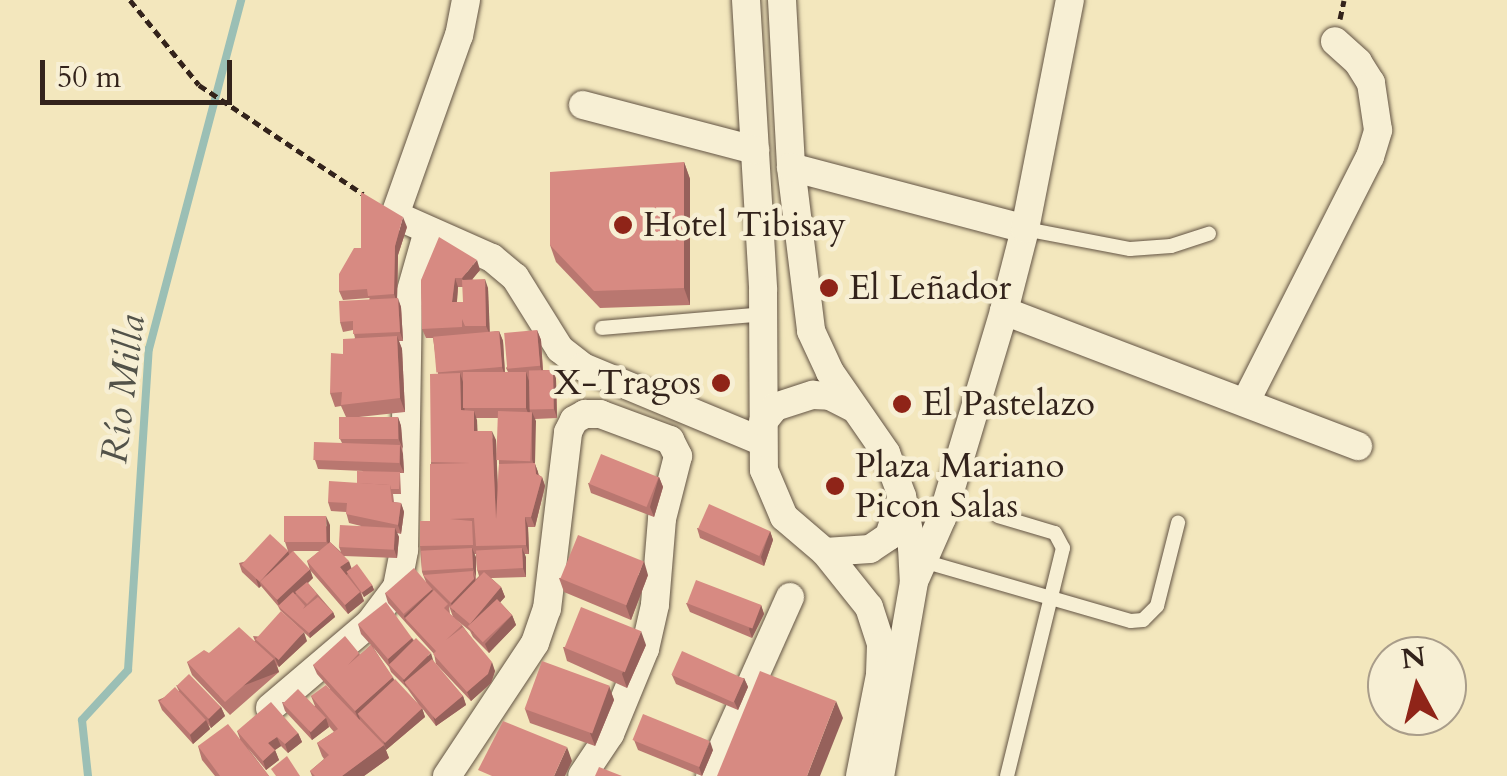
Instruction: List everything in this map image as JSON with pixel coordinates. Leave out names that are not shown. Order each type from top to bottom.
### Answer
[{"type":"street","points":[[466,0],[459,36],[395,215],[492,258],[515,277],[544,329],[583,367],[762,431]]},
{"type":"street","points":[[746,0],[764,314],[762,431],[771,495],[799,534],[825,552],[870,607],[880,645],[880,676],[860,776]]},
{"type":"street","points":[[782,0],[791,168],[811,332],[830,372],[886,454],[902,496],[919,571]]},
{"type":"street","points":[[880,776],[919,571],[942,518],[1004,311],[1025,228],[1070,0]]},
{"type":"street","points":[[1246,401],[1370,157],[1378,130],[1371,84],[1358,62],[1335,41]]},
{"type":"street","points":[[582,104],[755,150]]},
{"type":"street","points":[[791,168],[1025,228]]},
{"type":"street","points":[[270,708],[370,623],[396,587],[404,550],[408,301],[428,231]]},
{"type":"street","points":[[1004,311],[1358,446]]},
{"type":"street","points":[[762,431],[775,407],[813,394],[830,396],[856,409]]},
{"type":"street","points":[[447,776],[535,643],[547,609],[568,432],[574,420],[585,414],[600,414],[670,440],[678,456],[662,519],[658,590],[645,649],[616,720],[582,776]]},
{"type":"street","points":[[825,552],[848,554],[880,542],[896,521],[902,496]]},
{"type":"street","points":[[710,776],[790,597]]},
{"type":"lane","points":[[1025,228],[1130,250],[1171,246],[1208,234]]},
{"type":"lane","points":[[602,328],[764,314]]},
{"type":"lane","points":[[998,516],[1060,536],[1063,548],[1007,776]]},
{"type":"lane","points":[[919,571],[1051,596],[1132,622],[1152,616],[1178,523]]},
{"type":"path","points":[[130,0],[199,85],[395,215]]},
{"type":"building","name":"Hotel Tibisay","points":[[684,162],[684,288],[594,291],[550,245],[550,172]]},
{"type":"building","points":[[361,192],[403,217],[395,246],[394,294],[368,296],[367,289],[339,291],[339,274],[354,248],[361,248]]},
{"type":"building","points":[[439,237],[477,260],[462,278],[455,278],[452,302],[463,302],[462,280],[485,279],[486,326],[465,326],[462,319],[462,327],[422,329],[421,280]]},
{"type":"building","points":[[398,298],[400,332],[353,334],[353,321],[340,322],[339,301]]},
{"type":"building","points":[[537,330],[540,366],[507,369],[504,333]]},
{"type":"building","points":[[499,331],[502,367],[436,373],[433,337]]},
{"type":"building","points":[[397,336],[400,398],[341,405],[342,392],[330,393],[331,353],[343,354],[343,339]]},
{"type":"building","points":[[529,370],[553,370],[554,409],[530,409]]},
{"type":"building","points":[[463,372],[526,372],[526,408],[463,408]]},
{"type":"building","points":[[460,373],[461,410],[474,411],[474,431],[492,431],[496,519],[499,464],[535,463],[536,474],[542,477],[531,517],[525,517],[526,545],[476,546],[474,518],[450,519],[472,521],[473,545],[420,546],[420,521],[430,521],[430,464],[470,463],[431,462],[430,374]]},
{"type":"building","points":[[498,411],[532,412],[530,461],[496,460]]},
{"type":"building","points":[[339,417],[398,417],[398,439],[339,439]]},
{"type":"building","points":[[314,442],[400,445],[399,463],[313,460]]},
{"type":"building","points":[[601,454],[658,477],[646,507],[589,484]]},
{"type":"building","points":[[357,471],[400,472],[399,489],[357,483]]},
{"type":"building","points":[[329,481],[390,485],[392,502],[401,503],[398,525],[346,514],[347,503],[328,502]]},
{"type":"building","points":[[709,504],[770,531],[759,556],[698,529]]},
{"type":"building","points":[[284,516],[326,516],[326,542],[284,542]]},
{"type":"building","points":[[340,525],[395,528],[394,550],[339,547]]},
{"type":"building","points":[[270,534],[288,551],[260,582],[241,565]]},
{"type":"building","points":[[578,535],[644,562],[626,605],[560,579]]},
{"type":"building","points":[[330,542],[349,561],[340,567],[360,592],[345,605],[307,561]]},
{"type":"building","points":[[472,548],[473,568],[422,571],[421,551]]},
{"type":"building","points":[[522,548],[523,568],[477,570],[476,550]]},
{"type":"building","points":[[293,551],[310,569],[277,600],[260,582]]},
{"type":"building","points":[[357,564],[372,585],[362,593],[346,572]]},
{"type":"building","points":[[414,568],[432,589],[404,614],[385,593]]},
{"type":"building","points":[[473,571],[474,579],[451,603],[423,575]]},
{"type":"building","points":[[484,572],[501,587],[470,624],[450,607]]},
{"type":"building","points":[[696,580],[761,605],[752,628],[687,603]]},
{"type":"building","points":[[307,582],[317,594],[307,604],[295,592]]},
{"type":"building","points":[[434,590],[448,604],[444,608],[462,625],[446,640],[463,627],[492,662],[488,674],[467,692],[405,618]]},
{"type":"building","points":[[293,592],[305,606],[303,609],[318,597],[333,612],[309,633],[278,606]]},
{"type":"building","points":[[497,599],[512,615],[483,642],[468,626]]},
{"type":"building","points":[[386,602],[412,638],[388,659],[358,624]]},
{"type":"building","points":[[581,607],[641,631],[625,672],[565,648]]},
{"type":"building","points":[[281,611],[304,632],[279,660],[256,639]]},
{"type":"building","points":[[239,627],[274,659],[225,702],[187,662],[204,650],[209,653]]},
{"type":"building","points":[[345,636],[359,653],[348,665],[371,645],[393,677],[355,711],[313,665]]},
{"type":"building","points":[[416,638],[431,653],[404,680],[389,665]]},
{"type":"building","points":[[682,651],[744,679],[734,702],[671,675]]},
{"type":"building","points":[[432,659],[463,696],[435,719],[404,682]]},
{"type":"building","points":[[542,661],[610,686],[592,734],[525,709]]},
{"type":"building","points":[[760,671],[836,701],[807,776],[717,776]]},
{"type":"building","points":[[189,674],[221,707],[209,719],[177,686]]},
{"type":"building","points":[[395,679],[422,708],[385,743],[358,714]]},
{"type":"building","points":[[326,685],[384,745],[342,776],[315,776],[310,771],[329,755],[317,743],[338,729],[311,696]]},
{"type":"building","points":[[175,687],[206,720],[190,734],[160,701]]},
{"type":"building","points":[[298,689],[326,718],[311,732],[283,704]]},
{"type":"building","points":[[271,702],[298,733],[285,744],[277,737],[268,743],[275,750],[263,761],[237,731]]},
{"type":"building","points":[[643,714],[710,741],[699,767],[633,740]]},
{"type":"building","points":[[503,721],[567,747],[554,776],[492,776],[478,770]]},
{"type":"building","points":[[228,724],[269,776],[220,776],[198,746]]},
{"type":"building","points":[[287,756],[300,776],[276,776],[271,769]]},
{"type":"building","points":[[599,767],[622,776],[595,776]]},
{"type":"waterway","name":"Río Milla","points":[[88,776],[82,720],[128,670],[149,349],[241,0]]},
{"type":"place","name":"Hotel Tibisay","points":[[623,225]]},
{"type":"place","name":"El Leñador","points":[[829,288]]},
{"type":"place","name":"X-Tragos","points":[[721,383]]},
{"type":"place","name":"El Pastelazo","points":[[902,404]]},
{"type":"place","name":"Plaza Mariano Picon Salas","points":[[835,486]]}]
